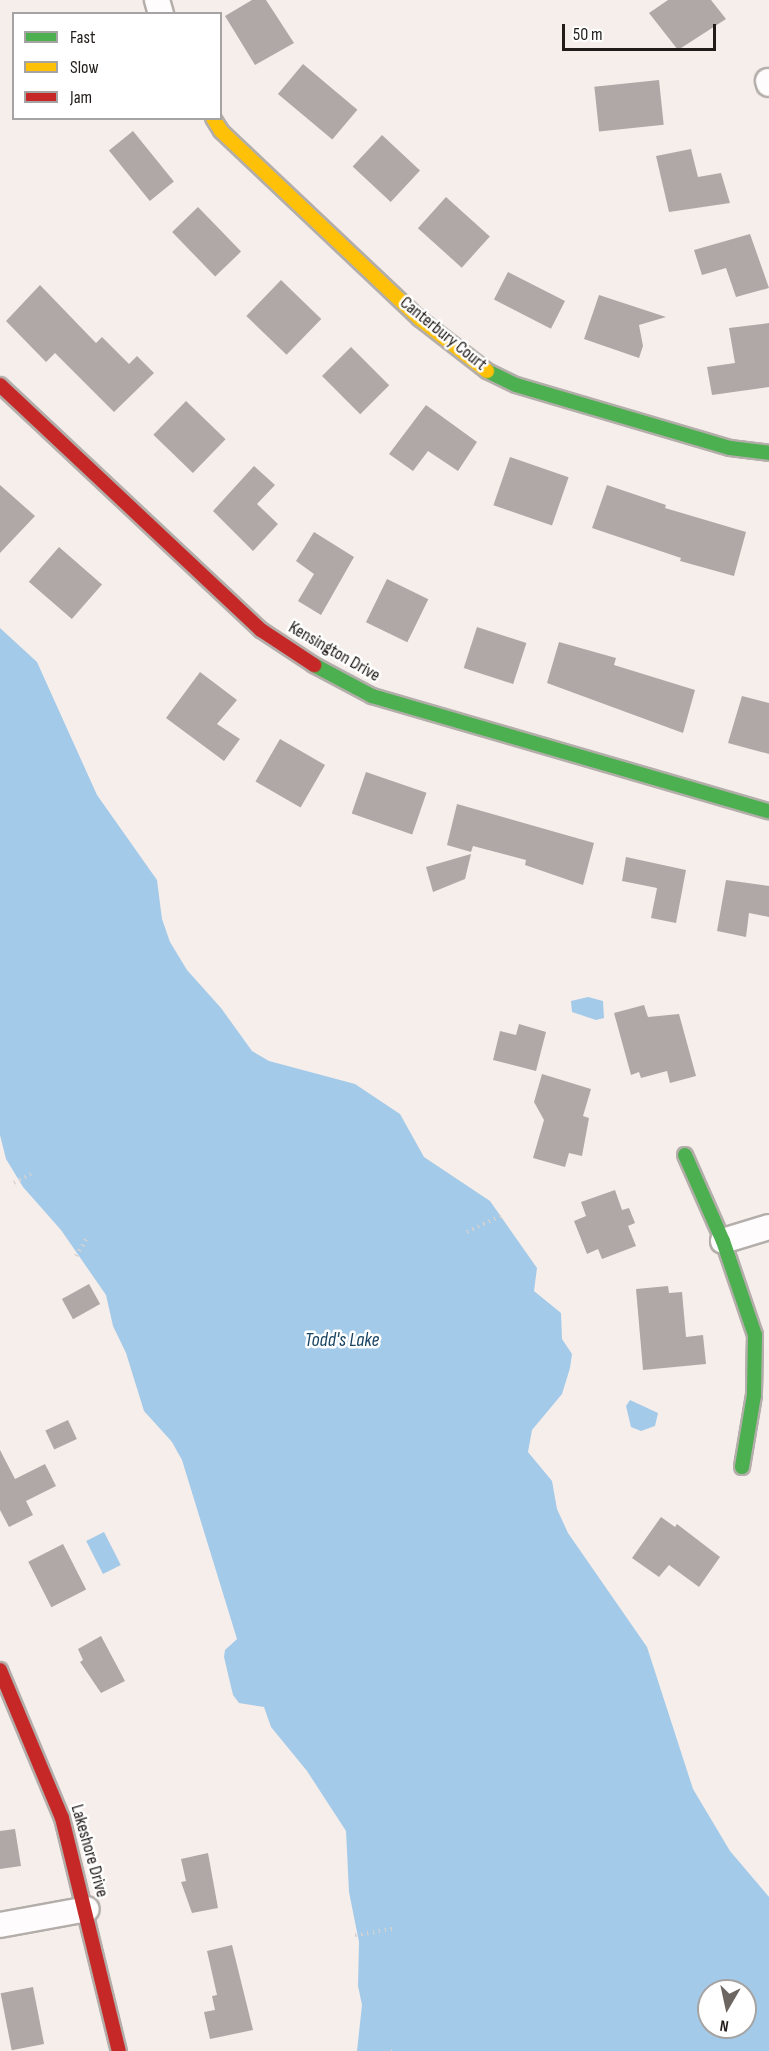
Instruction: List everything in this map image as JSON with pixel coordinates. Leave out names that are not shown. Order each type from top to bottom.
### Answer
[{"type":"street","name":"Canterbury Court","points":[[214,120],[221,131],[403,302],[478,366],[516,386],[730,448],[769,453]]},
{"type":"street","name":"Kensington Drive","points":[[0,385],[261,630],[309,662],[372,696],[769,811]]},
{"type":"street","points":[[685,1155],[723,1241],[751,1318],[756,1350],[742,1467]]},
{"type":"street","points":[[723,1241],[769,1227]]},
{"type":"street","name":"Lakeshore Drive","points":[[0,1670],[50,1786],[87,1909],[119,2051]]},
{"type":"street","points":[[0,1924],[87,1909]]},
{"type":"path","points":[[14,1183],[31,1174]]},
{"type":"path","points":[[467,1232],[504,1214]]},
{"type":"path","points":[[76,1256],[87,1238]]},
{"type":"path","points":[[355,1935],[393,1929]]},
{"type":"water","name":"Todd's Lake","points":[[0,628],[37,662],[97,795],[157,880],[162,919],[170,942],[187,970],[221,1008],[252,1051],[269,1061],[355,1084],[400,1114],[424,1157],[490,1201],[537,1268],[534,1291],[561,1313],[562,1339],[572,1354],[562,1394],[532,1430],[528,1452],[552,1481],[557,1509],[568,1533],[647,1647],[693,1789],[730,1851],[769,1897],[769,2051],[357,2051],[362,2005],[358,1986],[359,1942],[349,1892],[346,1831],[307,1771],[271,1727],[264,1707],[239,1703],[233,1695],[224,1657],[225,1650],[237,1639],[182,1460],[172,1442],[144,1411],[126,1353],[113,1326],[106,1295],[61,1230],[23,1187],[6,1159],[0,1135]]},
{"type":"water","points":[[588,997],[603,1001],[604,1018],[596,1020],[572,1012],[571,1001]]},
{"type":"water","points":[[630,1400],[658,1413],[655,1426],[641,1431],[631,1427],[626,1406]]},
{"type":"water","points":[[104,1532],[121,1565],[103,1574],[86,1541]]},
{"type":"building","points":[[252,0],[266,0],[294,43],[255,65],[225,16]]},
{"type":"building","points":[[668,0],[711,0],[726,19],[678,50],[649,13]]},
{"type":"building","points":[[303,64],[357,110],[332,140],[278,94]]},
{"type":"building","points":[[659,80],[664,125],[599,132],[594,87]]},
{"type":"building","points":[[133,131],[174,182],[150,201],[109,151]]},
{"type":"building","points":[[382,135],[420,170],[391,202],[353,166]]},
{"type":"building","points":[[691,149],[698,177],[721,173],[730,203],[669,212],[656,156]]},
{"type":"building","points":[[446,197],[490,236],[462,268],[418,228]]},
{"type":"building","points":[[198,207],[241,252],[215,277],[172,232]]},
{"type":"building","points":[[750,234],[769,288],[736,297],[726,268],[702,275],[694,250]]},
{"type":"building","points":[[508,272],[565,301],[551,329],[494,300]]},
{"type":"building","points":[[281,280],[321,319],[287,355],[246,316]]},
{"type":"building","points":[[40,285],[96,343],[102,337],[129,364],[137,356],[154,373],[114,412],[55,353],[46,362],[6,321]]},
{"type":"building","points":[[599,295],[666,317],[639,325],[643,346],[639,358],[584,339]]},
{"type":"building","points":[[769,323],[769,387],[712,395],[707,367],[735,363],[729,328]]},
{"type":"building","points":[[351,347],[389,385],[360,414],[322,376]]},
{"type":"building","points":[[186,401],[226,439],[193,473],[153,435]]},
{"type":"building","points":[[426,405],[477,442],[458,471],[428,451],[413,471],[389,454]]},
{"type":"building","points":[[510,457],[569,477],[552,525],[493,505]]},
{"type":"building","points":[[254,466],[275,485],[257,504],[278,524],[253,551],[213,511]]},
{"type":"building","points":[[0,485],[35,516],[0,553]]},
{"type":"building","points":[[607,485],[666,505],[665,508],[746,532],[734,576],[680,561],[681,558],[592,528]]},
{"type":"building","points":[[314,532],[354,557],[321,615],[298,601],[314,574],[296,561]]},
{"type":"building","points":[[59,547],[102,584],[72,619],[29,582]]},
{"type":"building","points":[[387,579],[428,599],[407,642],[366,622]]},
{"type":"building","points":[[477,627],[526,643],[513,684],[464,668]]},
{"type":"building","points":[[559,642],[616,658],[614,665],[695,690],[683,733],[547,683]]},
{"type":"building","points":[[200,672],[237,700],[217,724],[240,739],[224,761],[166,718]]},
{"type":"building","points":[[742,696],[769,703],[769,754],[728,743]]},
{"type":"building","points":[[280,739],[325,765],[301,807],[256,781]]},
{"type":"building","points":[[366,772],[427,793],[412,834],[352,814]]},
{"type":"building","points":[[457,804],[594,843],[583,885],[525,865],[526,860],[473,846],[471,852],[447,845]]},
{"type":"building","points":[[471,854],[465,879],[433,892],[426,867]]},
{"type":"building","points":[[626,857],[686,870],[676,923],[651,918],[657,888],[622,881]]},
{"type":"building","points":[[726,880],[769,886],[769,917],[749,913],[746,937],[717,931]]},
{"type":"building","points":[[644,1005],[648,1017],[679,1014],[696,1076],[670,1083],[667,1071],[641,1078],[639,1072],[631,1075],[614,1013]]},
{"type":"building","points":[[519,1024],[546,1032],[536,1071],[493,1060],[500,1031],[516,1035]]},
{"type":"building","points":[[542,1074],[591,1089],[583,1116],[589,1118],[582,1156],[569,1153],[565,1167],[533,1158],[544,1120],[534,1102]]},
{"type":"building","points":[[615,1190],[622,1210],[629,1208],[635,1223],[628,1226],[636,1246],[602,1259],[598,1249],[587,1254],[574,1221],[586,1216],[581,1202]]},
{"type":"building","points":[[89,1284],[100,1304],[73,1319],[62,1299]]},
{"type":"building","points":[[668,1286],[669,1293],[682,1292],[686,1337],[703,1335],[706,1364],[643,1370],[636,1289]]},
{"type":"building","points":[[68,1420],[77,1439],[54,1450],[45,1431]]},
{"type":"building","points":[[0,1450],[15,1479],[45,1464],[56,1486],[26,1501],[33,1515],[9,1527],[0,1510]]},
{"type":"building","points":[[661,1517],[675,1527],[677,1524],[720,1557],[699,1587],[669,1565],[659,1577],[632,1558]]},
{"type":"building","points":[[63,1544],[86,1589],[51,1607],[28,1562]]},
{"type":"building","points":[[101,1636],[125,1681],[101,1693],[80,1662],[83,1660],[78,1649]]},
{"type":"building","points":[[15,1829],[21,1866],[0,1869],[0,1831]]},
{"type":"building","points":[[208,1853],[218,1908],[192,1913],[181,1882],[186,1881],[181,1859]]},
{"type":"building","points":[[232,1945],[253,2030],[210,2039],[204,2012],[215,2010],[212,1996],[217,1995],[207,1951]]},
{"type":"building","points":[[33,1987],[44,2044],[12,2050],[1,1993]]},
{"type":"traffic: fast","points":[[487,371],[516,385],[730,448],[769,453]]},
{"type":"traffic: fast","points":[[314,665],[372,696],[769,811]]},
{"type":"traffic: fast","points":[[685,1155],[723,1241],[755,1335],[754,1395],[742,1467]]},
{"type":"traffic: slow","points":[[214,120],[221,131],[420,319],[487,371]]},
{"type":"traffic: jam","points":[[0,385],[261,630],[314,665]]},
{"type":"traffic: jam","points":[[0,1670],[62,1818],[119,2051]]}]
